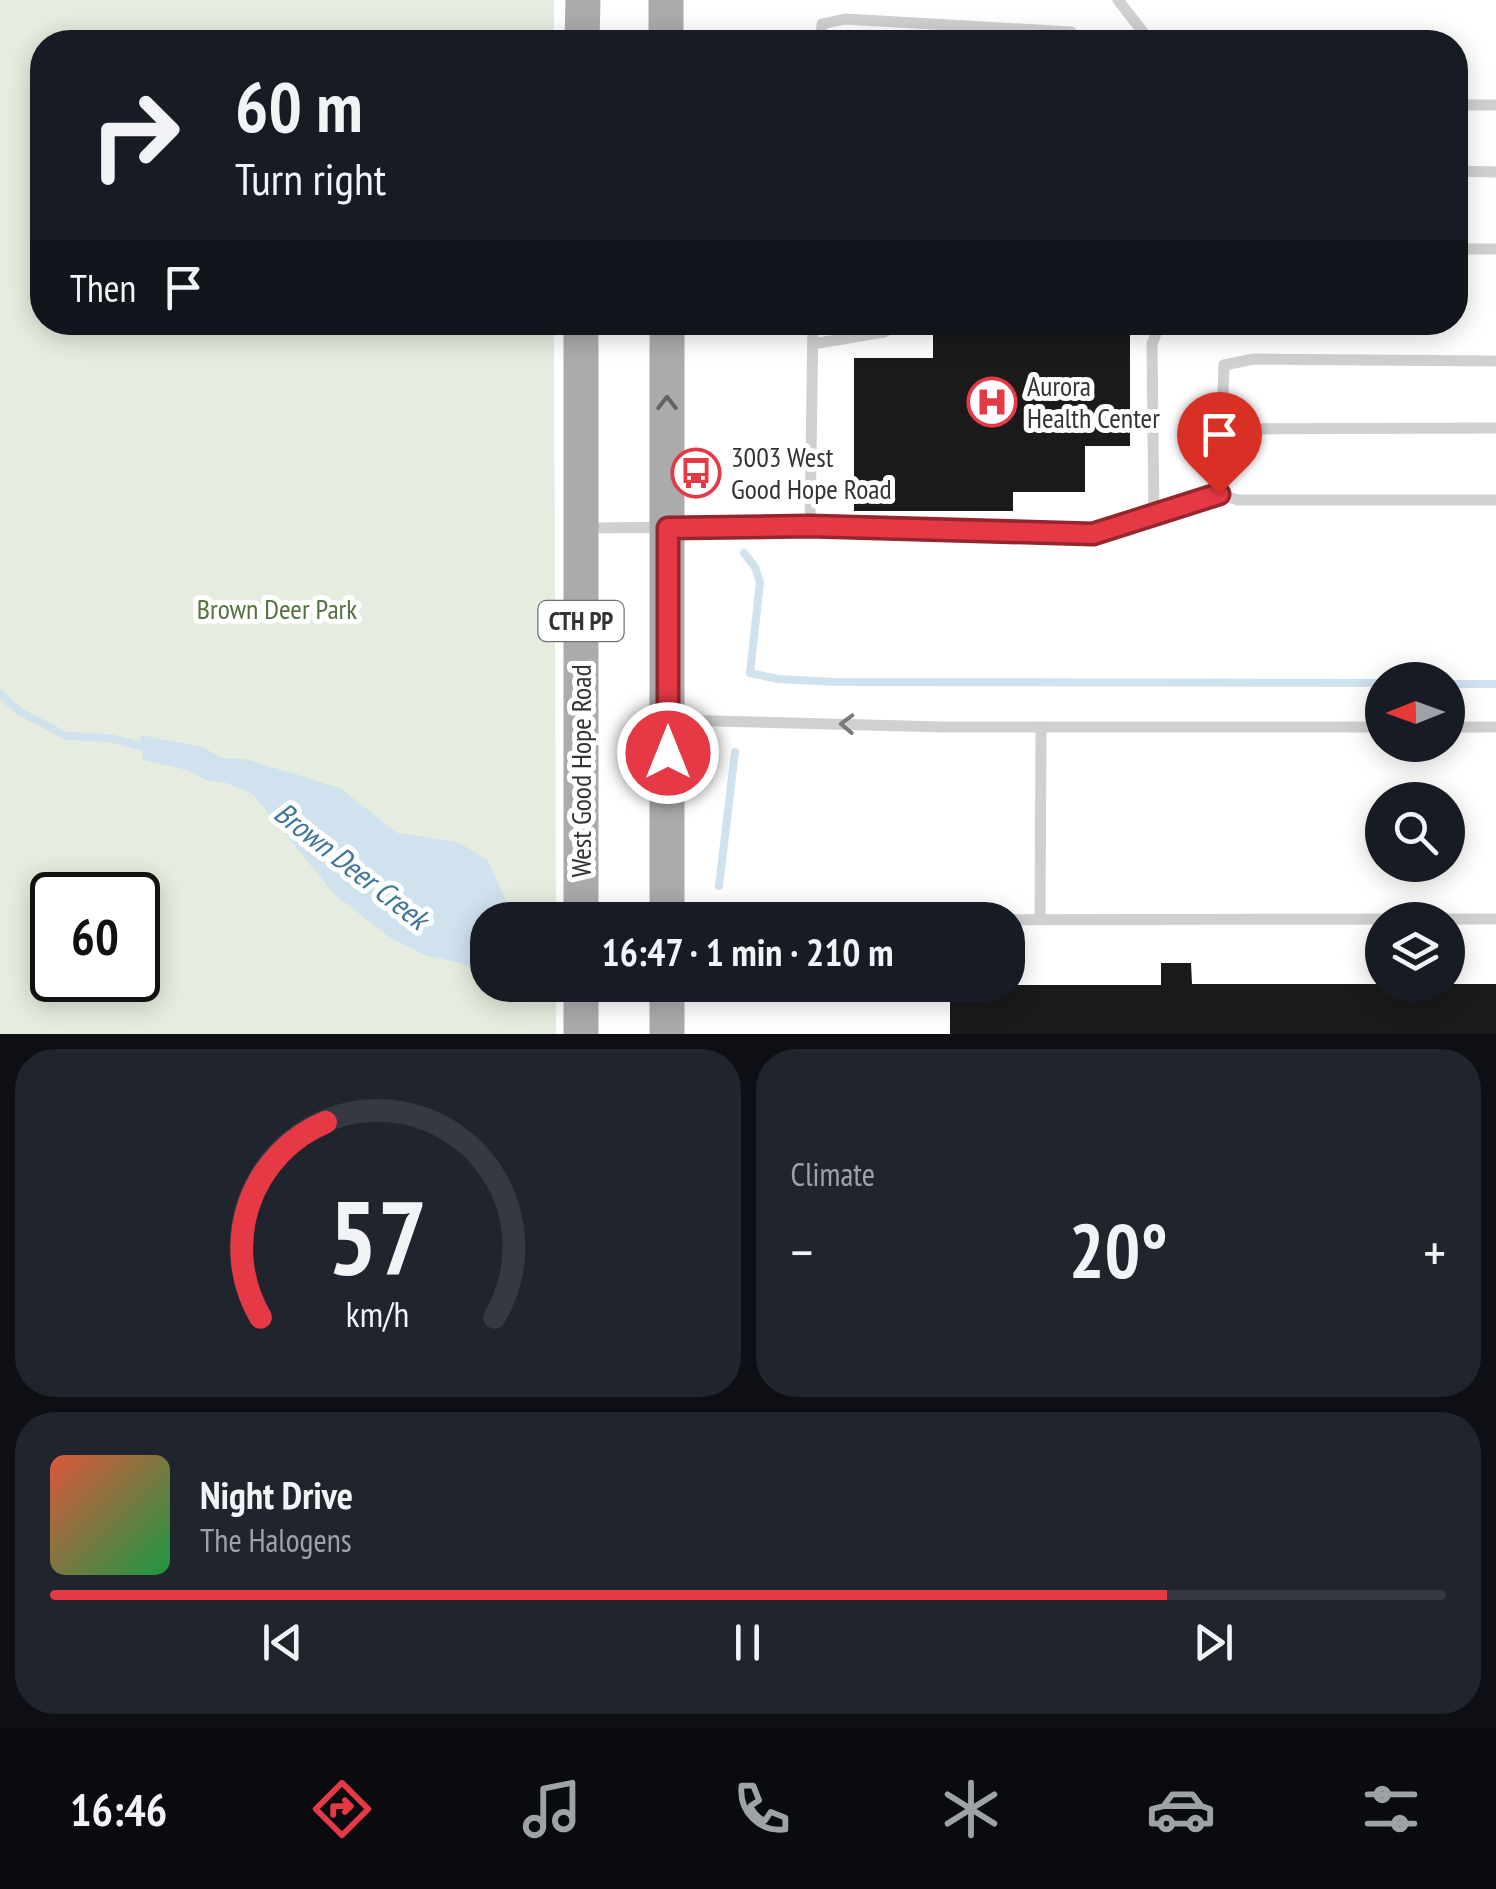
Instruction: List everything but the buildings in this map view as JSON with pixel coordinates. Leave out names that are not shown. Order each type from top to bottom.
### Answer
[{"type":"main road","points":[[582,0],[582,30]]},
{"type":"main road","points":[[666,0],[666,30]]},
{"type":"main road","name":"West Good Hope Road","points":[[581,902],[582,335]]},
{"type":"main road","points":[[667,335],[667,902]]},
{"type":"main road","points":[[582,1002],[582,1034]]},
{"type":"main road","points":[[667,1002],[667,1034]]},
{"type":"lane","points":[[1118,0],[1140,30]]},
{"type":"lane","points":[[821,30],[822,24],[844,18],[1039,30]]},
{"type":"lane","points":[[1468,105],[1496,105]]},
{"type":"lane","points":[[1468,172],[1496,172]]},
{"type":"lane","points":[[1468,249],[1496,249]]},
{"type":"lane","points":[[810,526],[813,335]]},
{"type":"lane","points":[[813,344],[866,335]]},
{"type":"lane","points":[[1154,516],[1152,344],[1155,335]]},
{"type":"lane","points":[[1219,494],[1224,364],[1254,359],[1496,360]]},
{"type":"lane","points":[[1221,429],[1496,428]]},
{"type":"lane","points":[[581,528],[810,526],[1093,534],[1219,494],[1238,500],[1496,500]]},
{"type":"lane","points":[[668,720],[944,727],[1365,727]]},
{"type":"lane","points":[[1040,918],[1041,727]]},
{"type":"lane","points":[[1465,727],[1496,727]]},
{"type":"lane","points":[[1025,918],[1496,920]]},
{"type":"green space","name":"Brown Deer Park","points":[[0,0],[554,0],[554,30],[30,30],[30,335],[554,335],[556,902],[470,902],[470,1002],[556,1002],[556,1034],[0,1034]]},
{"type":"water","points":[[140,735],[203,747],[221,758],[245,759],[340,788],[397,833],[458,842],[488,861],[507,902],[470,902],[470,967],[425,955],[392,939],[334,894],[253,794],[187,770],[143,760]]},
{"type":"waterway","points":[[744,553],[760,582],[750,673],[778,679],[1365,683]]},
{"type":"waterway","points":[[1465,684],[1496,684]]},
{"type":"waterway","name":"Brown Deer Creek","points":[[0,694],[20,712],[66,736],[109,738],[150,748]]},
{"type":"waterway","points":[[719,886],[735,752]]},
{"type":"place","name":"Aurora Health Center","points":[[992,402]]},
{"type":"place","name":"3003 West Good Hope Road","points":[[696,473]]},
{"type":"route","points":[[668,753],[668,528],[810,526],[1093,534],[1219,494]]}]
